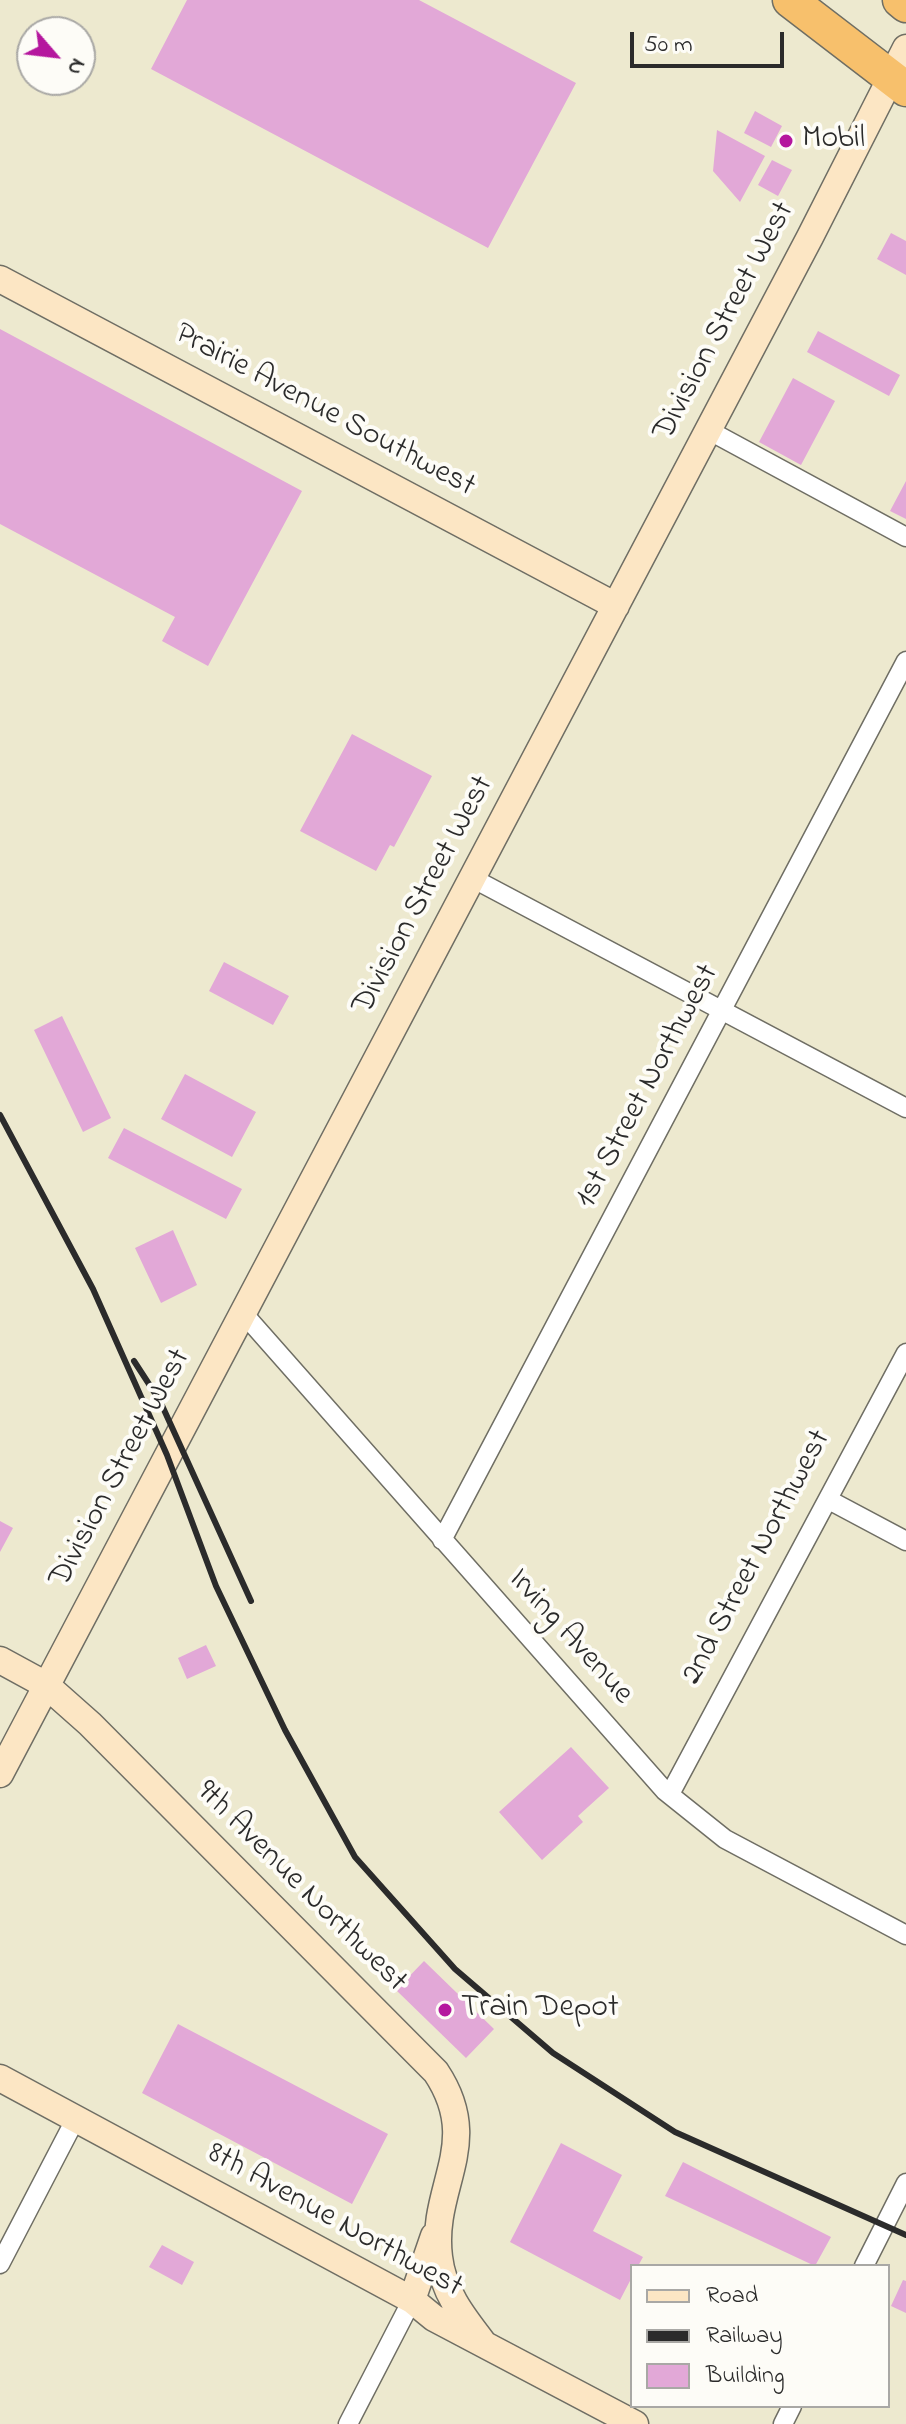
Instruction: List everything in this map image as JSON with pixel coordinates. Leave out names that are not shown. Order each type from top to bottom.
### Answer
[{"type":"highway","points":[[790,0],[898,84]]},
{"type":"highway","points":[[900,0],[906,5]]},
{"type":"street","name":"Division Street West","points":[[0,1774],[708,430],[898,84],[906,48]]},
{"type":"street","name":"Prairie Avenue Southwest","points":[[0,279],[616,606]]},
{"type":"street","points":[[708,430],[906,537]]},
{"type":"street","name":"1st Street Northwest","points":[[442,1540],[724,1011],[906,661]]},
{"type":"street","points":[[472,878],[906,1108]]},
{"type":"street","name":"Irving Avenue","points":[[243,1313],[670,1794],[725,1839],[906,1935]]},
{"type":"street","name":"2nd Street Northwest","points":[[670,1794],[906,1353]]},
{"type":"street","points":[[829,1500],[906,1541]]},
{"type":"street","name":"9th Avenue Northwest","points":[[0,1660],[46,1685],[90,1724],[436,2072],[449,2092],[457,2116],[457,2141],[443,2210]]},
{"type":"street","name":"8th Avenue Northwest","points":[[0,2078],[412,2300],[434,2318],[635,2424]]},
{"type":"street","points":[[0,2264],[76,2118]]},
{"type":"street","points":[[865,2264],[906,2183]]},
{"type":"street","points":[[348,2424],[412,2300],[443,2210]]},
{"type":"street","points":[[443,2210],[438,2241],[443,2277],[459,2312],[484,2344]]},
{"type":"building","points":[[187,0],[419,0],[576,83],[488,248],[151,69]]},
{"type":"building","points":[[755,111],[782,126],[771,147],[744,133]]},
{"type":"building","points":[[717,130],[765,156],[740,202],[713,171]]},
{"type":"building","points":[[772,160],[792,170],[778,196],[758,185]]},
{"type":"building","points":[[891,233],[906,241],[906,275],[877,259]]},
{"type":"building","points":[[0,329],[302,491],[208,666],[162,641],[175,617],[0,524]]},
{"type":"building","points":[[818,331],[900,375],[889,396],[807,352]]},
{"type":"building","points":[[793,378],[835,401],[801,465],[759,442]]},
{"type":"building","points":[[906,481],[906,519],[890,511]]},
{"type":"building","points":[[352,734],[432,776],[394,847],[390,845],[376,871],[300,831]]},
{"type":"building","points":[[224,962],[289,996],[273,1025],[209,991]]},
{"type":"building","points":[[62,1016],[111,1118],[83,1132],[34,1030]]},
{"type":"building","points":[[185,1074],[256,1112],[232,1157],[161,1119]]},
{"type":"building","points":[[124,1128],[242,1189],[226,1219],[108,1158]]},
{"type":"building","points":[[173,1230],[197,1285],[161,1303],[135,1248]]},
{"type":"building","points":[[0,1521],[13,1528],[0,1552]]},
{"type":"building","points":[[206,1645],[216,1666],[187,1679],[178,1658]]},
{"type":"building","points":[[571,1747],[609,1788],[578,1816],[583,1822],[542,1860],[499,1812]]},
{"type":"building","name":"Train Depot","points":[[424,1961],[494,2029],[466,2058],[396,1990]]},
{"type":"building","points":[[178,2024],[388,2134],[352,2204],[142,2093]]},
{"type":"building","points":[[561,2143],[622,2175],[593,2231],[643,2257],[639,2264],[630,2264],[630,2281],[620,2300],[510,2242]]},
{"type":"building","points":[[683,2162],[831,2237],[816,2264],[811,2264],[665,2196]]},
{"type":"building","points":[[162,2245],[194,2262],[182,2285],[149,2267]]},
{"type":"building","points":[[903,2280],[906,2281],[906,2313],[891,2306]]},
{"type":"railway","points":[[0,1115],[93,1289],[167,1455],[216,1586],[285,1730],[355,1857],[455,1969],[553,2053],[675,2132],[906,2235]]},
{"type":"railway","points":[[134,1361],[160,1401],[251,1601]]},
{"type":"place","name":"Mobil","points":[[786,141]]},
{"type":"place","name":"Train Depot","points":[[445,2010]]}]
